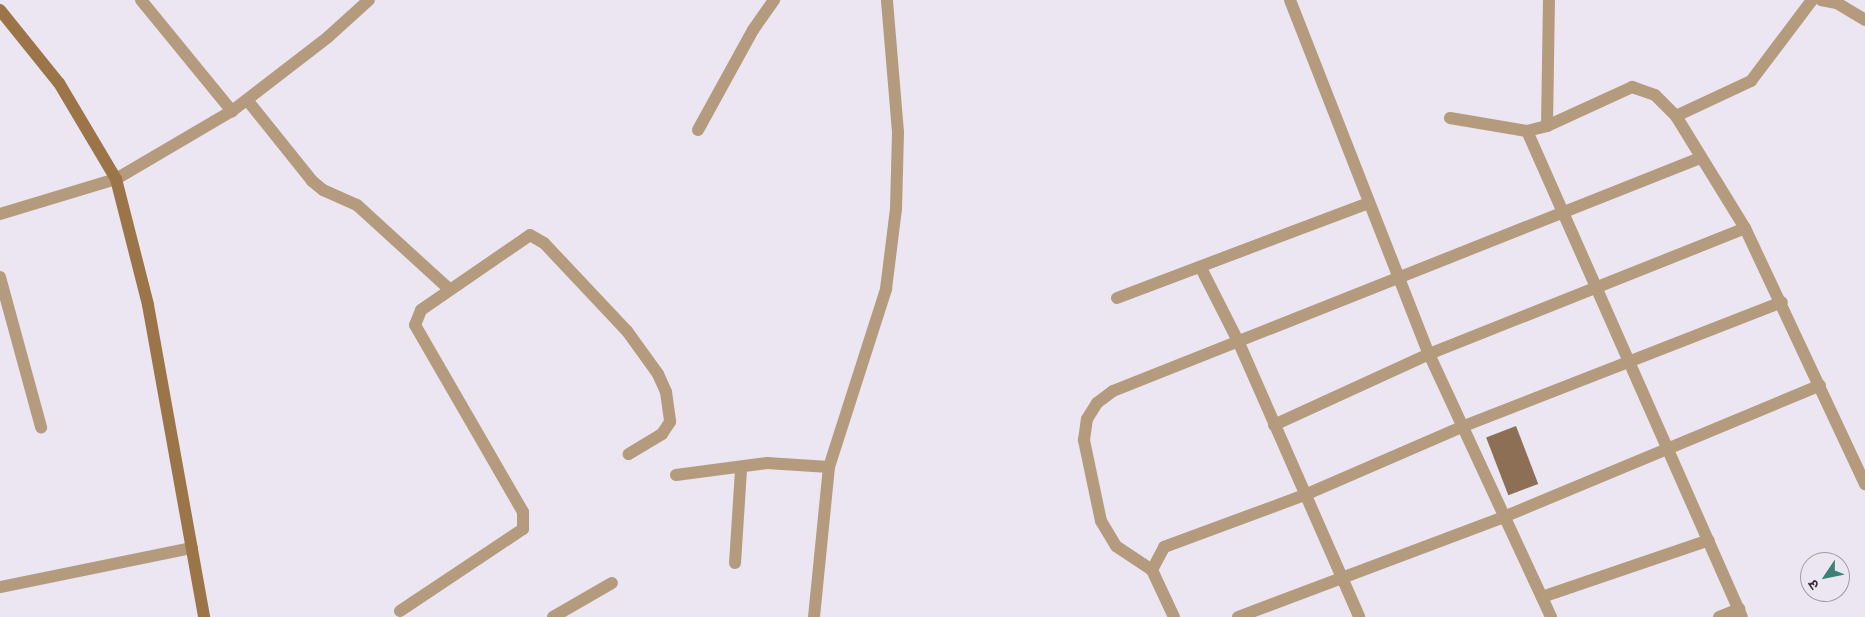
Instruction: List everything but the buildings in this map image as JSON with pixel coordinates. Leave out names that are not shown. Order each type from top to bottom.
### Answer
[{"type":"main road","points":[[0,10],[59,83],[116,178],[148,305],[204,617]]},
{"type":"street","points":[[141,0],[232,111]]},
{"type":"street","points":[[0,214],[116,178],[232,111],[248,101],[369,0]]},
{"type":"street","points":[[698,130],[753,30],[774,0]]},
{"type":"street","points":[[814,617],[829,467],[886,288],[896,209],[898,132],[887,0]]},
{"type":"street","points":[[1290,0],[1368,203],[1429,354],[1506,516],[1551,617]]},
{"type":"street","points":[[1547,126],[1549,0]]},
{"type":"street","points":[[1676,116],[1751,81],[1812,0]]},
{"type":"street","points":[[1821,0],[1838,3],[1865,20]]},
{"type":"street","points":[[1450,118],[1527,131],[1547,126],[1632,87],[1655,95],[1676,116],[1700,158],[1745,228],[1782,302],[1865,484]]},
{"type":"street","points":[[248,101],[312,181],[323,190],[357,205],[449,288]]},
{"type":"street","points":[[1527,131],[1562,214],[1741,613],[1719,617]]},
{"type":"street","points":[[1174,617],[1152,570],[1116,546],[1101,521],[1084,440],[1087,419],[1097,403],[1113,391],[1239,343],[1398,276],[1562,214],[1700,158]]},
{"type":"street","points":[[1117,298],[1201,268],[1368,203]]},
{"type":"street","points":[[1274,425],[1429,354],[1596,290],[1745,228]]},
{"type":"street","points":[[400,611],[517,534],[525,522],[418,335],[415,325],[421,310],[449,288],[530,235],[544,243],[643,350],[666,392],[670,410],[667,429],[628,454]]},
{"type":"street","points":[[1201,268],[1239,343],[1274,425],[1307,494],[1358,617]]},
{"type":"street","points":[[0,277],[41,427]]},
{"type":"street","points":[[1152,570],[1164,547],[1307,494],[1464,426],[1782,302]]},
{"type":"street","points":[[1238,617],[1506,516],[1820,385]]},
{"type":"street","points":[[676,474],[741,469],[768,463],[829,467]]},
{"type":"street","points":[[735,563],[741,469]]},
{"type":"street","points":[[1542,596],[1709,540]]},
{"type":"street","points":[[0,587],[192,548]]},
{"type":"street","points":[[553,617],[612,583]]}]
